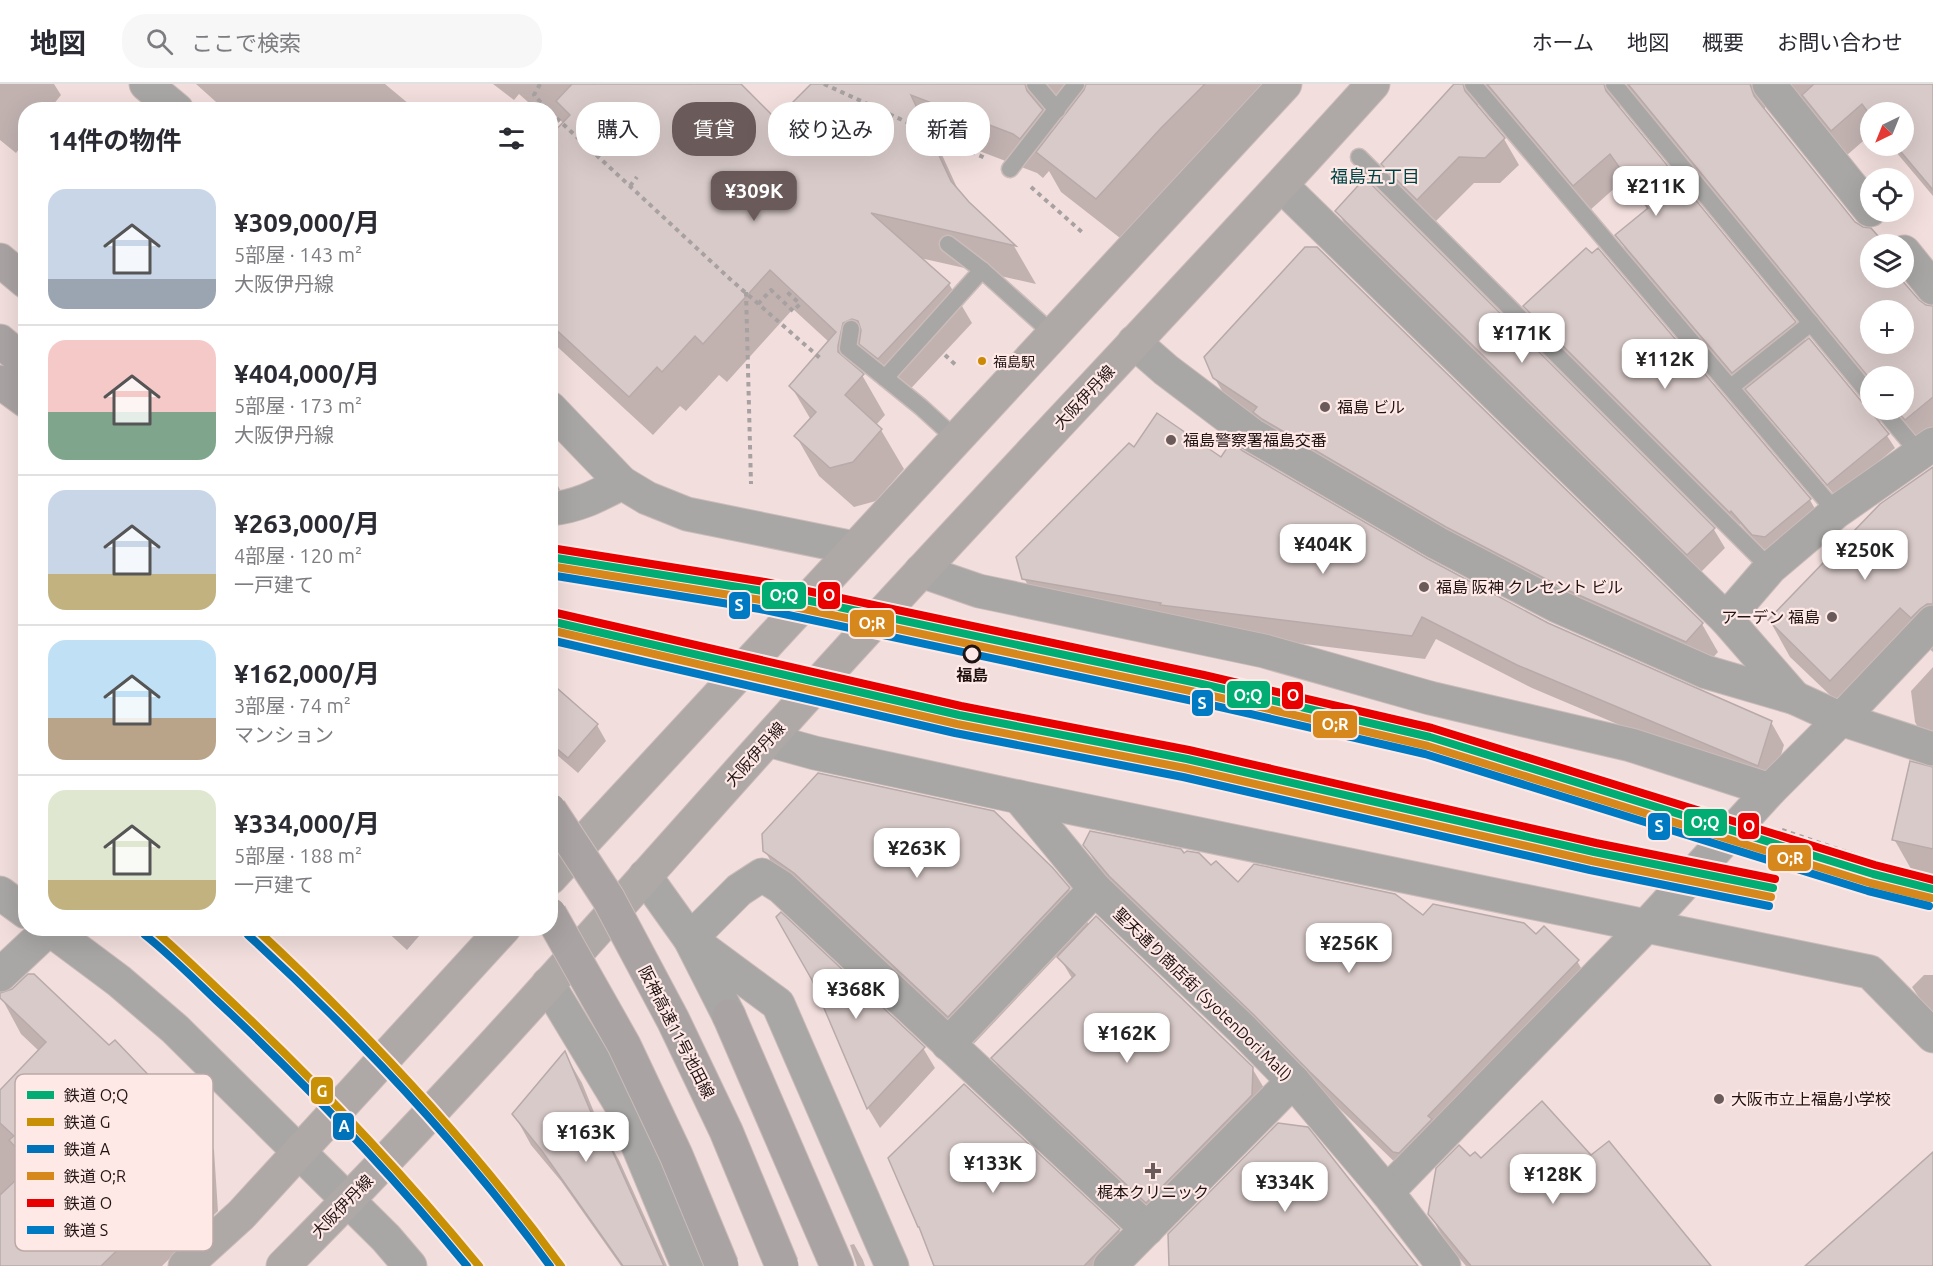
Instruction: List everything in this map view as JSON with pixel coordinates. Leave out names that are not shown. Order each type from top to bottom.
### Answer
[{"type":"highway","points":[[0,260],[18,275]]},
{"type":"highway","points":[[0,341],[18,356]]},
{"type":"highway","points":[[0,382],[18,395]]},
{"type":"highway","name":"阪神高速11号池田線","points":[[558,822],[608,898],[673,1020],[726,1131],[782,1266]]},
{"type":"highway","points":[[558,928],[624,1045],[676,1155],[722,1266]]},
{"type":"highway","points":[[729,1016],[837,1266]]},
{"type":"main road","points":[[558,869],[1285,84]]},
{"type":"main road","name":"大阪伊丹線","points":[[283,1266],[349,1201],[921,572],[1282,186],[1373,84]]},
{"type":"main road","points":[[213,1240],[241,1215],[497,936]]},
{"type":"main road","points":[[185,1266],[201,1251]]},
{"type":"street","points":[[146,84],[167,102]]},
{"type":"street","points":[[1769,84],[1860,197]]},
{"type":"street","points":[[1282,186],[1726,619],[1795,698]]},
{"type":"street","points":[[1880,222],[1890,234]]},
{"type":"street","points":[[1914,264],[1933,288]]},
{"type":"street","points":[[1134,342],[1166,370],[1252,435],[1437,543],[1557,606],[1706,672],[1795,698],[1841,719],[1933,749]]},
{"type":"street","points":[[0,376],[18,379]]},
{"type":"street","points":[[558,416],[622,483],[647,498],[687,514],[854,548]]},
{"type":"street","points":[[1726,619],[1770,568],[1836,512],[1926,449]]},
{"type":"street","points":[[558,508],[588,501],[622,483]]},
{"type":"street","points":[[921,572],[979,591],[1264,651],[1430,698],[1631,745],[1770,790]]},
{"type":"street","points":[[1387,1192],[1647,925],[1770,790],[1933,622]]},
{"type":"street","points":[[768,740],[815,753],[1019,797],[1870,972],[1933,1036]]},
{"type":"street","name":"聖天通り商店街 (SyotenDori Mall)","points":[[1019,797],[1095,889],[1240,1027],[1293,1081],[1387,1192],[1444,1266]]},
{"type":"street","points":[[690,939],[739,890],[762,875],[781,887],[948,1044],[1131,1253],[1293,1081]]},
{"type":"street","points":[[645,876],[690,939],[729,1016]]},
{"type":"street","points":[[948,1044],[1095,889]]},
{"type":"street","points":[[0,893],[18,906]]},
{"type":"street","points":[[0,975],[41,936]]},
{"type":"street","points":[[58,936],[119,981],[175,1029],[386,1238],[410,1266]]},
{"type":"street","points":[[690,939],[778,1004],[892,1266]]},
{"type":"street","points":[[548,984],[621,1104],[688,1266]]},
{"type":"lane","points":[[1035,84],[1057,110]]},
{"type":"lane","points":[[1010,169],[1076,84]]},
{"type":"lane","points":[[1473,84],[1836,512]]},
{"type":"lane","points":[[1614,84],[1860,383]]},
{"type":"lane","points":[[1359,157],[1770,568]]},
{"type":"lane","points":[[948,244],[982,270],[1053,334]]},
{"type":"lane","points":[[885,378],[982,270]]},
{"type":"lane","points":[[1731,387],[1811,323]]},
{"type":"lane","points":[[851,329],[848,348],[921,407],[956,440]]},
{"type":"lane","points":[[1894,420],[1926,449]]},
{"type":"path","points":[[540,84],[534,95],[541,102]]},
{"type":"path","points":[[824,84],[1010,169],[1082,232]]},
{"type":"path","points":[[558,119],[730,279]]},
{"type":"path","points":[[630,186],[637,177]]},
{"type":"path","points":[[758,304],[771,290],[794,311],[800,304],[786,291]]},
{"type":"path","points":[[746,292],[751,484]]},
{"type":"path","points":[[1782,830],[1882,864],[1933,876]]},
{"type":"building","points":[[572,84],[741,84],[768,111],[768,156],[894,156],[894,102],[793,102],[811,84],[1025,84],[1027,91],[1043,110],[1020,139],[990,125],[990,102],[929,102],[911,95],[914,102],[906,102],[906,156],[939,156],[951,181],[969,202],[1016,246],[871,213],[950,283],[878,359],[859,344],[861,330],[858,321],[852,319],[843,323],[838,352],[864,374],[845,395],[882,429],[853,462],[830,468],[794,436],[816,412],[789,386],[836,332],[770,270],[703,344],[695,336],[662,372],[657,367],[629,397],[558,331],[558,128],[570,115],[557,102]]},
{"type":"building","points":[[1086,84],[1205,84],[1096,199],[1036,152],[1084,90]]},
{"type":"building","points":[[1454,84],[1463,84],[1465,91],[1505,138],[1485,158],[1459,157],[1417,200],[1381,164]]},
{"type":"building","points":[[1487,84],[1604,84],[1606,91],[1796,322],[1732,373],[1615,235],[1648,208],[1610,154],[1573,186]]},
{"type":"building","points":[[1628,84],[1750,84],[1754,96],[1855,222],[1863,227],[1871,228],[1876,234],[1860,234],[1860,288],[1909,288],[1919,300],[1926,305],[1933,306],[1933,397],[1914,413],[1914,366],[1860,367]]},
{"type":"building","points":[[1814,84],[1933,84],[1933,190],[1904,156],[1914,156],[1914,102],[1860,102],[1860,106],[1831,131],[1802,95]]},
{"type":"building","points":[[1365,178],[1715,528],[1687,555],[1335,211]]},
{"type":"building","points":[[1305,247],[1317,247],[1703,623],[1686,642],[1565,589],[1446,527],[1262,419],[1253,412],[1257,407],[1213,378],[1204,357]]},
{"type":"building","points":[[1586,248],[1592,253],[1598,248],[1811,499],[1765,537],[1752,535],[1731,511],[1730,513],[1523,306]]},
{"type":"building","points":[[1809,338],[1860,400],[1860,420],[1877,420],[1889,434],[1827,485],[1745,389]]},
{"type":"building","points":[[1157,413],[1221,457],[1231,442],[1428,559],[1548,623],[1772,721],[1758,766],[1517,665],[1422,617],[1412,636],[1160,605],[1161,603],[1022,579],[1016,557],[1129,443],[1134,447]]},
{"type":"building","points":[[1933,467],[1933,604],[1927,604],[1911,618],[1900,608],[1830,681],[1768,620],[1880,504]]},
{"type":"building","points":[[558,689],[598,724],[568,758],[558,750]]},
{"type":"building","points":[[1910,761],[1933,767],[1933,849],[1892,840]]},
{"type":"building","points":[[818,773],[994,811],[1052,867],[1070,888],[948,1017],[794,873],[763,851],[762,834]]},
{"type":"building","points":[[1090,831],[1181,849],[1184,853],[1187,851],[1199,853],[1211,865],[1216,861],[1238,882],[1254,864],[1395,894],[1423,915],[1433,904],[1524,923],[1536,934],[1544,926],[1579,960],[1428,1116],[1432,1119],[1399,1153],[1393,1152],[1109,876],[1083,845]]},
{"type":"building","points":[[781,912],[925,1047],[867,1109],[812,980],[776,917]]},
{"type":"building","points":[[1096,916],[1253,1067],[1252,1095],[1146,1203],[991,1058],[1075,975],[1057,957]]},
{"type":"building","points":[[28,974],[34,974],[109,1045],[115,1040],[148,1074],[15,1074],[46,1042],[0,998],[0,993],[12,989]]},
{"type":"building","points":[[565,1051],[599,1131],[602,1128],[664,1266],[623,1266],[542,1151],[512,1114]]},
{"type":"building","points":[[15,1074],[15,1147],[9,1140],[14,1136],[0,1123],[0,1090]]},
{"type":"building","points":[[964,1084],[1120,1229],[1084,1266],[934,1266],[888,1158]]},
{"type":"building","points":[[1542,1101],[1591,1155],[1609,1141],[1711,1266],[1471,1266],[1428,1214],[1436,1168],[1459,1145],[1470,1156],[1475,1152],[1481,1158]]},
{"type":"building","points":[[1278,1123],[1308,1127],[1418,1266],[1169,1266],[1168,1234]]},
{"type":"building","points":[[1933,1152],[1933,1266],[1805,1266]]},
{"type":"building","points":[[15,1181],[15,1251],[116,1251],[101,1266],[0,1266],[0,1195]]},
{"type":"rail line","name":"O","points":[[558,549],[765,582],[1204,675],[1432,728],[1875,865],[1933,880]]},
{"type":"rail line","name":"O;Q","points":[[558,558],[763,591],[1202,684],[1430,737],[1873,874],[1933,889]]},
{"type":"rail line","name":"O;R","points":[[558,567],[761,600],[1200,693],[1428,746],[1870,883],[1931,898]]},
{"type":"rail line","name":"S","points":[[558,576],[760,609],[1198,702],[1425,754],[1868,891],[1929,906]]},
{"type":"rail line","name":"O","points":[[558,613],[961,706],[1189,750],[1596,843],[1775,879]]},
{"type":"rail line","name":"O;Q","points":[[558,623],[959,715],[1187,759],[1594,852],[1773,888]]},
{"type":"rail line","name":"O;R","points":[[558,632],[957,724],[1185,768],[1592,861],[1771,897]]},
{"type":"rail line","name":"S","points":[[558,642],[955,733],[1183,777],[1590,870],[1769,906]]},
{"type":"rail line","name":"A","points":[[146,936],[190,975],[314,1096],[408,1196],[467,1266]]},
{"type":"rail line","name":"G","points":[[161,936],[256,1025],[323,1092],[387,1160],[479,1266]]},
{"type":"rail line","name":"A","points":[[249,936],[330,1013],[407,1093],[481,1178],[550,1266]]},
{"type":"rail line","name":"G","points":[[264,936],[337,1007],[416,1089],[491,1176],[561,1266]]},
{"type":"place","name":"福島駅","points":[[982,361]]},
{"type":"place","name":"福島 ビル","points":[[1325,407]]},
{"type":"place","name":"福島警察署福島交番","points":[[1171,440]]},
{"type":"place","name":"福島 阪神 クレセント ビル","points":[[1424,587]]},
{"type":"place","name":"アーデン 福島","points":[[1832,617]]},
{"type":"place","name":"福島","points":[[972,654]]},
{"type":"place","name":"大阪市立上福島小学校","points":[[1719,1099]]},
{"type":"place","name":"梶本クリニック","points":[[1153,1171]]},
{"type":"district","name":"福島五丁目","points":[[1375,177]]}]
